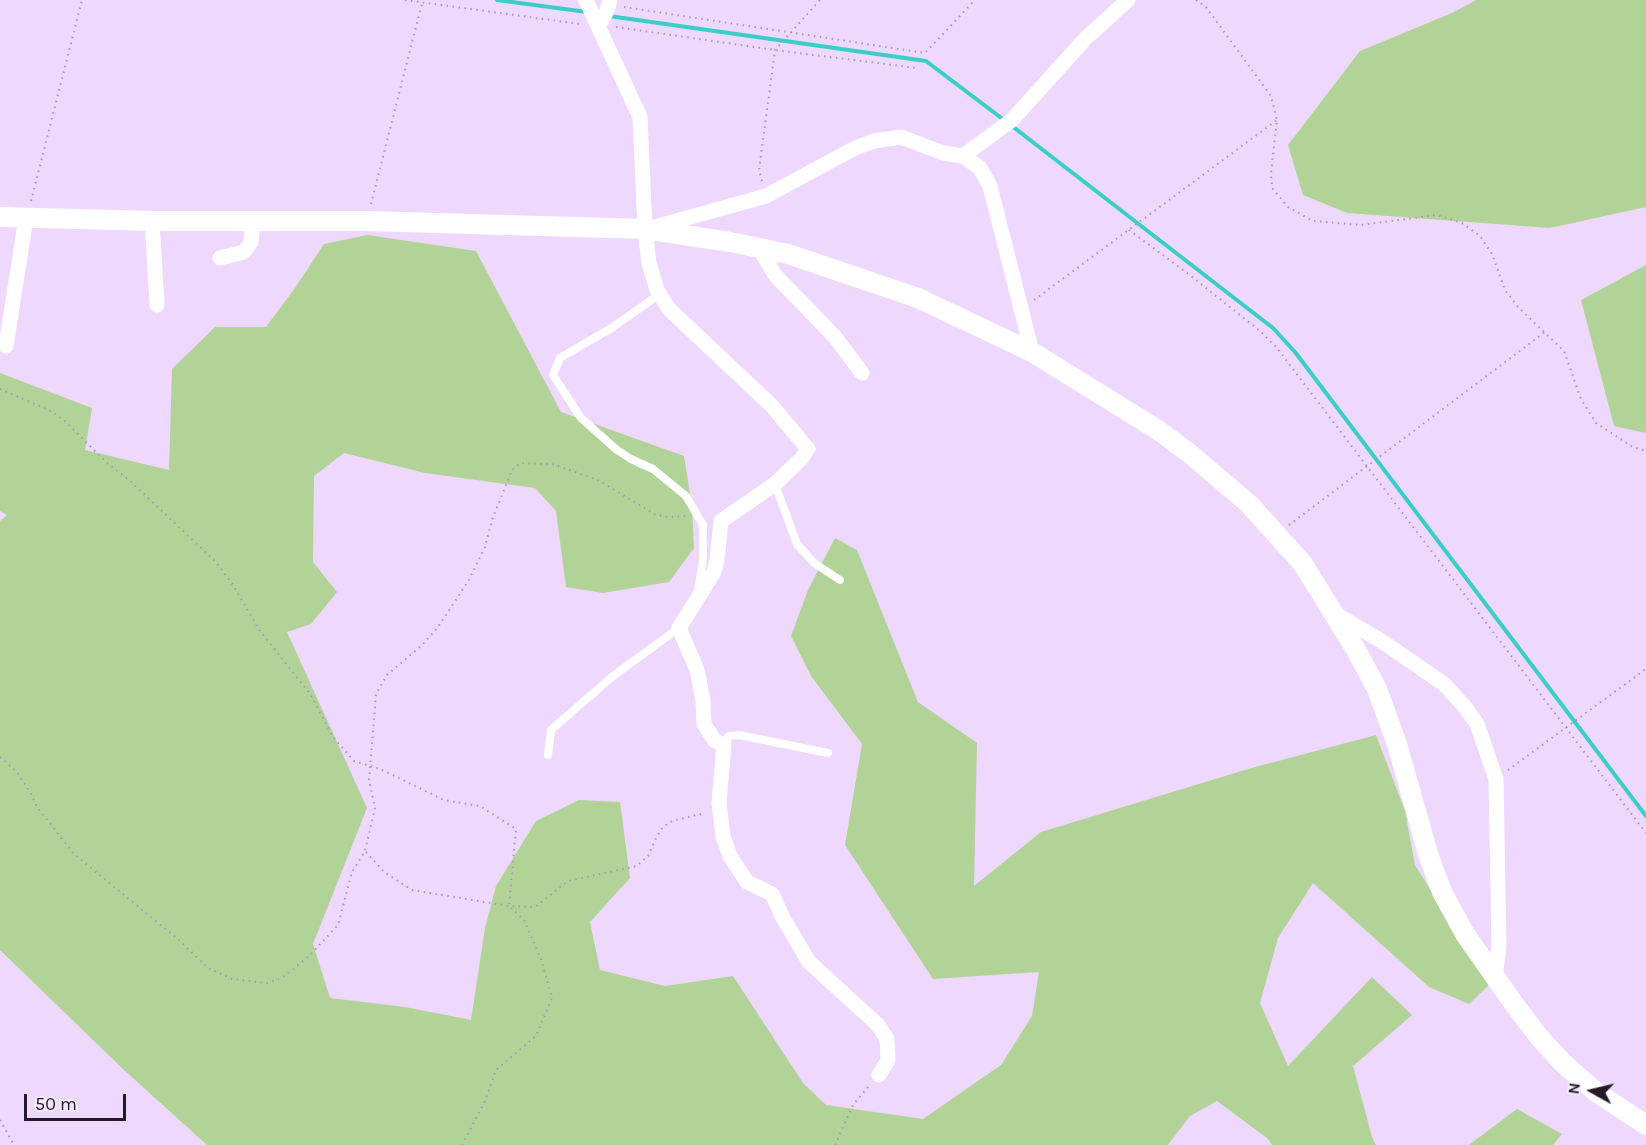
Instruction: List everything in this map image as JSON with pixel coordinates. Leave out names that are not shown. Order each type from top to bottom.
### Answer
[{"type":"street","points":[[586,0],[640,117],[645,229],[649,263],[660,294],[669,309],[772,406],[808,449],[775,484],[721,521],[714,572],[679,628],[697,670],[703,700],[704,724],[715,741],[724,745],[719,809],[723,836],[730,856],[747,882],[772,894],[783,918],[809,962],[878,1025],[887,1039],[888,1060],[879,1075]]},
{"type":"street","points":[[963,156],[1012,120],[1086,38],[1128,0]]},
{"type":"street","points":[[599,26],[610,2]]},
{"type":"street","points":[[645,229],[766,196],[855,148],[874,141],[901,137],[943,153],[963,156],[980,168],[990,186],[1032,352]]},
{"type":"street","points":[[0,217],[152,221],[367,221],[645,229],[788,254],[918,298],[1032,352],[1158,430],[1181,447],[1242,498],[1303,564],[1377,689],[1397,744],[1429,857],[1443,892],[1465,934],[1540,1038],[1563,1063],[1596,1092],[1646,1125]]},
{"type":"street","points":[[6,346],[27,218]]},
{"type":"street","points":[[152,221],[157,305]]},
{"type":"street","points":[[220,258],[244,252],[250,242],[253,221]]},
{"type":"street","points":[[759,248],[775,275],[836,337],[862,373]]},
{"type":"street","points":[[1334,613],[1383,642],[1444,684],[1465,706],[1477,724],[1496,779],[1499,946],[1495,978]]},
{"type":"lane","points":[[660,294],[613,327],[560,358],[553,375],[581,418],[617,450],[653,469],[686,496],[703,525],[703,561],[697,598]]},
{"type":"lane","points":[[775,484],[796,544],[814,563],[840,580]]},
{"type":"lane","points":[[548,755],[551,730],[613,676],[679,628]]},
{"type":"lane","points":[[724,745],[729,736],[739,735],[828,753]]},
{"type":"path","points":[[27,218],[82,0]]},
{"type":"path","points":[[405,0],[916,68]]},
{"type":"path","points":[[766,196],[759,170],[775,50],[820,0]]},
{"type":"path","points":[[610,2],[788,33],[925,53],[975,0]]},
{"type":"path","points":[[1196,0],[1206,7],[1270,96],[1277,120],[1271,173],[1272,188],[1288,207],[1313,221],[1361,225],[1437,216],[1462,223],[1480,236],[1492,254],[1505,290],[1518,307],[1564,351],[1581,399],[1596,423],[1633,447],[1646,451]]},
{"type":"path","points":[[367,221],[422,2]]},
{"type":"path","points":[[1022,309],[1277,120]]},
{"type":"path","points":[[1129,230],[1260,331],[1277,348],[1646,833]]},
{"type":"path","points":[[1277,534],[1545,332]]},
{"type":"path","points":[[0,389],[53,412],[65,421],[106,462],[129,480],[215,561],[233,585],[260,631],[311,695],[342,750],[354,761],[370,765],[444,800],[480,806],[516,829],[509,906]]},
{"type":"path","points":[[0,757],[16,771],[37,807],[74,854],[179,940],[208,968],[232,979],[267,983],[282,978],[309,956],[338,925],[352,872],[365,851],[375,808],[369,780],[376,694],[387,675],[422,645],[438,627],[469,580],[485,547],[492,520],[509,475],[520,463],[552,464],[598,480],[656,515],[669,517],[698,515]]},
{"type":"path","points":[[1496,779],[1646,669]]},
{"type":"path","points":[[365,851],[384,872],[412,890],[509,906],[535,907],[568,881],[637,866],[648,856],[663,827],[672,821],[719,809]]},
{"type":"path","points":[[462,1145],[485,1101],[496,1070],[536,1036],[552,998],[541,959],[525,921],[509,906]]},
{"type":"path","points":[[835,1145],[853,1106],[879,1075]]},
{"type":"path","points":[[0,1120],[14,1145]]},
{"type":"green space","points":[[1476,0],[1646,0],[1646,207],[1550,228],[1347,213],[1303,195],[1288,145],[1360,51],[1452,13]]},
{"type":"green space","points":[[367,235],[476,251],[561,412],[684,456],[692,506],[694,548],[669,582],[603,593],[566,587],[556,511],[535,488],[425,473],[344,453],[314,476],[313,562],[337,592],[311,624],[287,632],[367,808],[313,944],[330,998],[405,1007],[471,1020],[485,928],[496,886],[536,821],[579,800],[620,802],[630,878],[590,922],[600,970],[665,986],[733,976],[803,1083],[826,1105],[923,1119],[1001,1065],[1032,1016],[1039,972],[933,979],[845,845],[862,744],[811,676],[791,636],[808,590],[835,538],[857,550],[918,702],[977,743],[974,886],[1041,832],[1248,769],[1376,735],[1405,811],[1415,865],[1489,985],[1469,1004],[1429,987],[1313,883],[1278,938],[1260,1003],[1288,1066],[1372,977],[1412,1015],[1353,1066],[1376,1145],[1272,1145],[1267,1138],[1217,1101],[1190,1116],[1168,1145],[207,1145],[124,1070],[0,950],[0,521],[7,515],[0,511],[0,373],[92,408],[85,450],[169,470],[172,369],[215,327],[266,327],[324,244]]},
{"type":"green space","points":[[1646,265],[1646,433],[1614,426],[1581,300]]},
{"type":"green space","points":[[1517,1109],[1562,1134],[1553,1145],[1469,1145]]},
{"type":"waterway","points":[[497,0],[587,12]]},
{"type":"waterway","points":[[609,16],[926,61],[1004,120]]},
{"type":"waterway","points":[[1012,126],[1273,328],[1295,352],[1646,816]]}]
